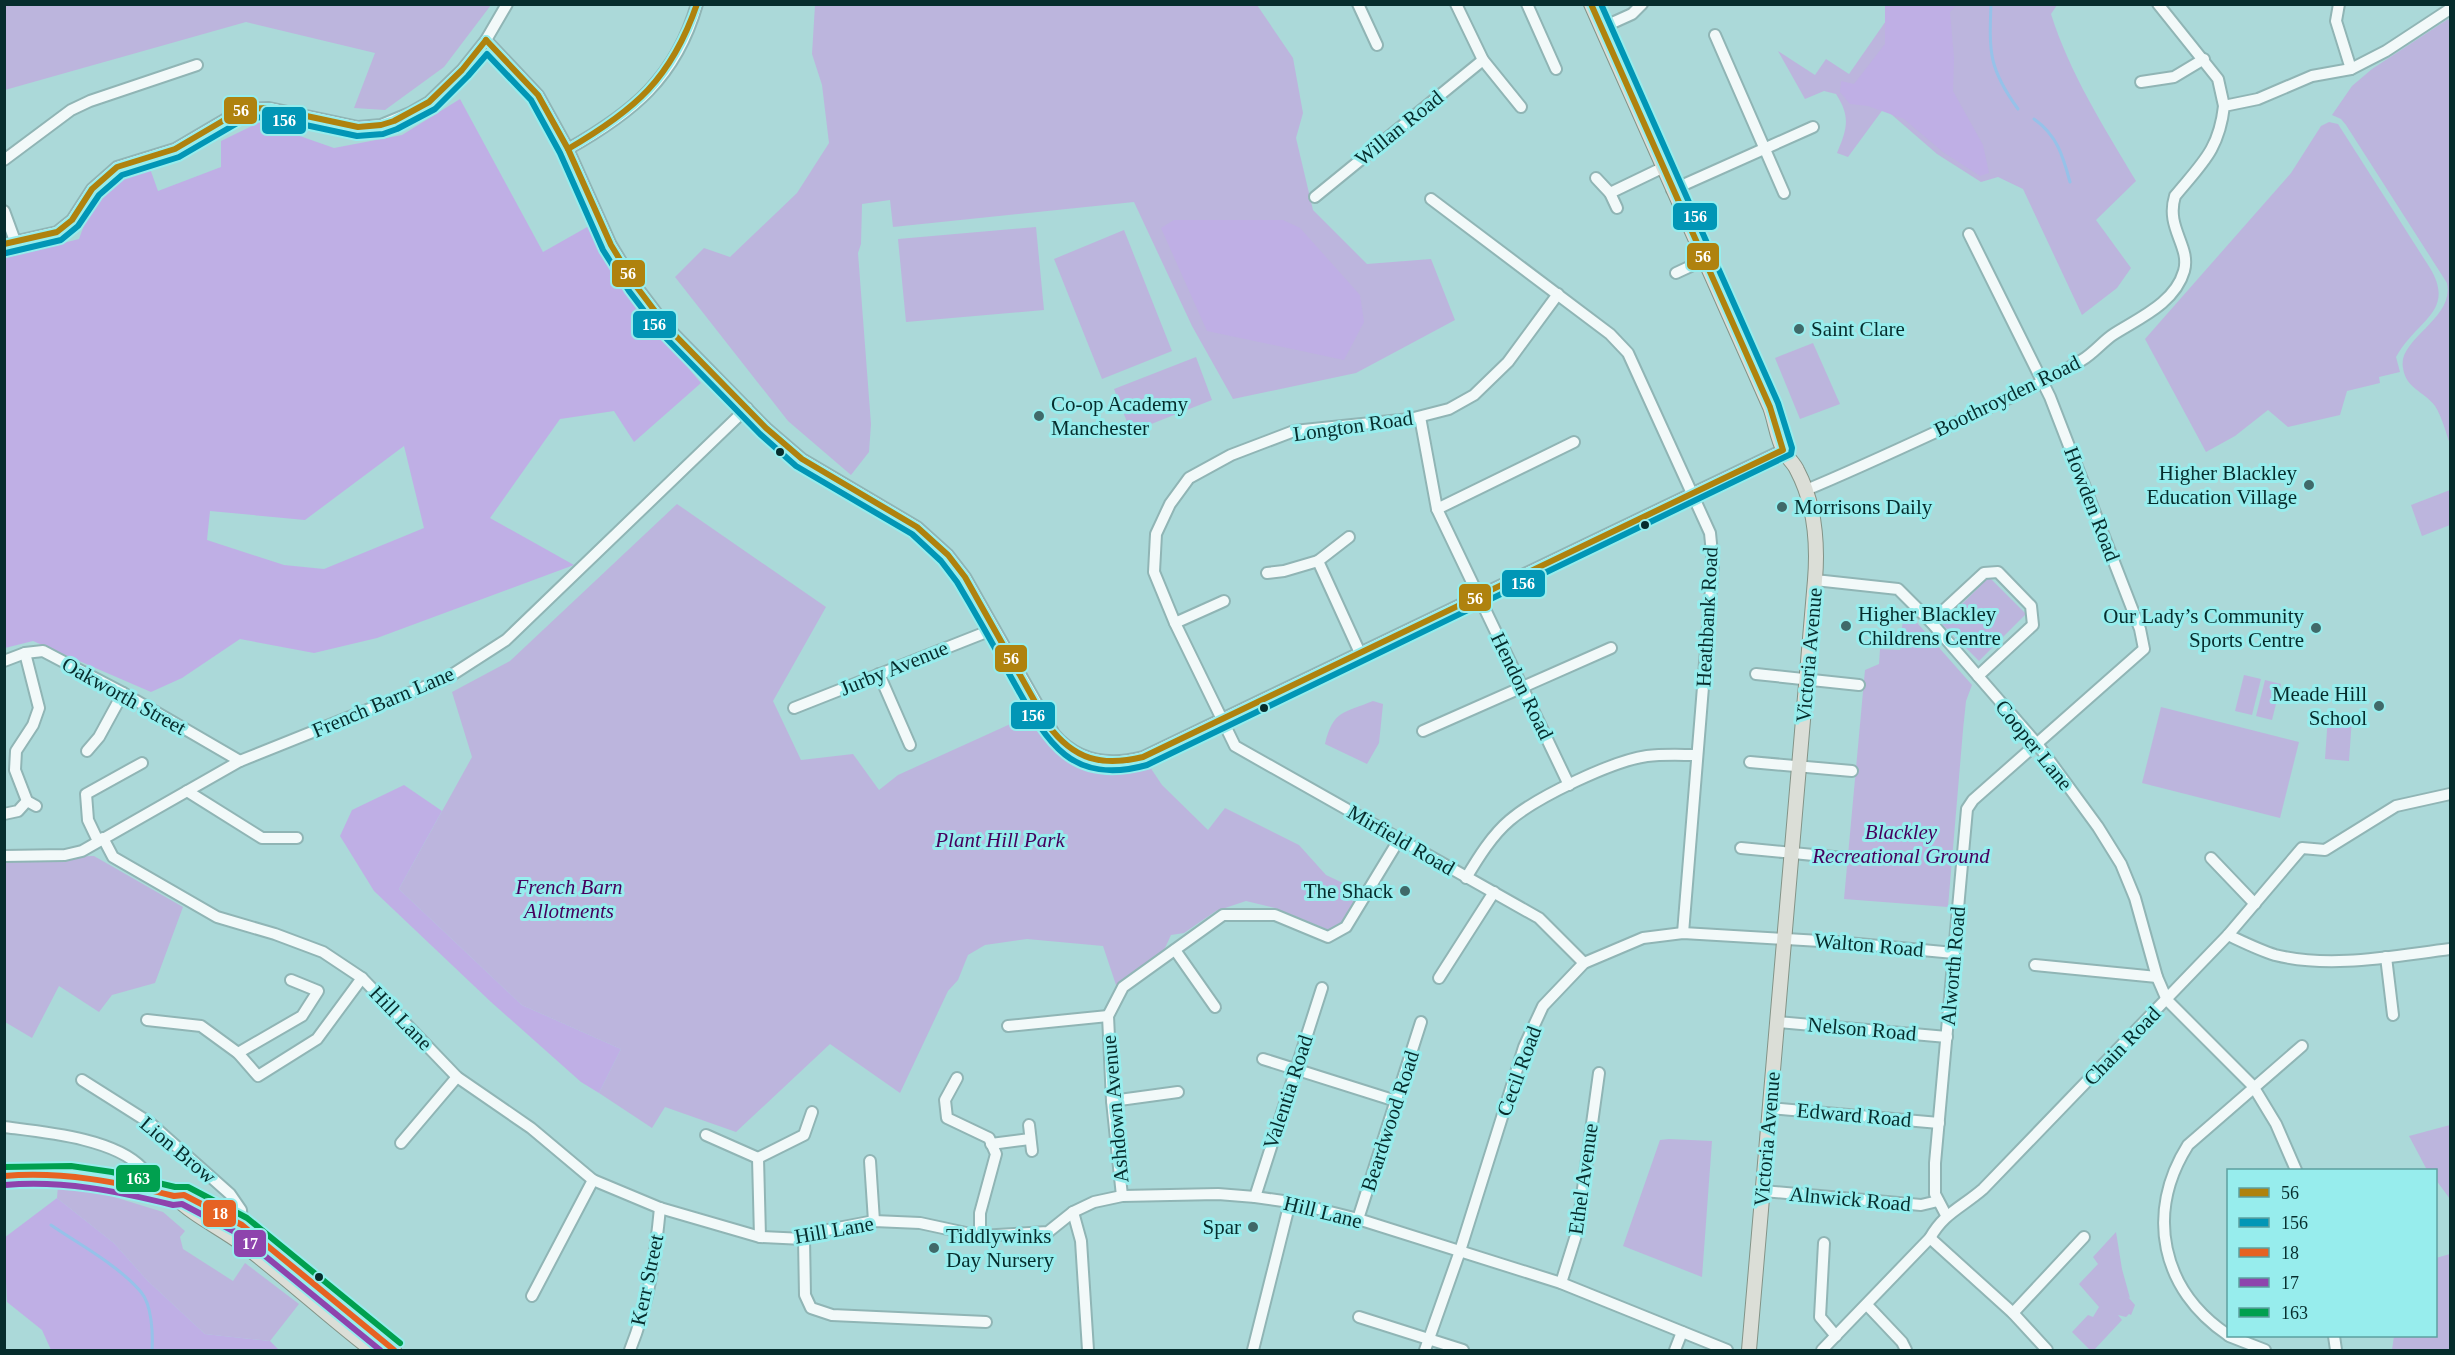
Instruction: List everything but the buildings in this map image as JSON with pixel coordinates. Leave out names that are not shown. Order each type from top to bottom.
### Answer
[{"type":"main road","name":"Victoria Avenue","points":[[1591,4],[1770,407],[1783,450],[1797,469],[1806,490],[1816,540],[1815,580],[1749,1350]]},
{"type":"main road","points":[[4,1176],[50,1174],[88,1177],[190,1198],[242,1225],[394,1350]]},
{"type":"main road","points":[[174,1196],[188,1210],[221,1228],[237,1240],[372,1350]]},
{"type":"street","points":[[4,211],[10,243],[57,232],[72,220],[92,189],[117,167],[175,149],[243,109],[269,108],[358,127],[381,125],[394,121],[429,102],[462,70],[486,40],[507,4]]},
{"type":"street","points":[[568,148],[610,125],[638,102],[657,82],[686,36],[697,4]]},
{"type":"street","points":[[1358,4],[1377,45]]},
{"type":"street","points":[[1456,4],[1483,60],[1521,107]]},
{"type":"street","points":[[1527,4],[1556,69]]},
{"type":"street","points":[[1601,28],[1632,14],[1642,4]]},
{"type":"street","points":[[2158,4],[2218,79],[2224,106],[2259,99],[2312,76],[2351,69],[2386,51],[2451,9]]},
{"type":"street","points":[[2339,4],[2336,21],[2351,69]]},
{"type":"street","points":[[1715,35],[1784,193]]},
{"type":"street","points":[[486,40],[538,95],[568,148],[611,245],[636,286],[667,327],[747,408],[802,459],[916,527],[934,541],[965,577],[1054,734],[1070,749],[1084,756],[1106,762],[1143,757],[1783,450]]},
{"type":"street","points":[[2140,82],[2174,77],[2204,59]]},
{"type":"street","name":"Willan Road","points":[[1316,197],[1483,60]]},
{"type":"street","points":[[4,160],[71,110],[90,101],[197,65]]},
{"type":"street","name":"Boothroyden Road","points":[[1806,490],[2043,382],[2085,358],[2113,334],[2152,311],[2178,284],[2184,271],[2185,260],[2173,225],[2172,206],[2175,196],[2214,148],[2222,124],[2224,106]]},
{"type":"street","points":[[1672,190],[1814,127]]},
{"type":"street","points":[[1610,193],[1662,168]]},
{"type":"street","points":[[1596,178],[1610,193],[1617,208]]},
{"type":"street","name":"Heathbank Road","points":[[1431,199],[1610,334],[1628,353],[1710,533],[1713,557],[1683,933]]},
{"type":"street","name":"Howden Road","points":[[1969,234],[2043,382],[2140,629],[2144,650],[2038,745]]},
{"type":"street","points":[[1676,273],[1704,260]]},
{"type":"street","name":"Longton Road","points":[[1220,719],[1154,572],[1156,534],[1170,504],[1190,478],[1231,455],[1294,431],[1420,417],[1449,410],[1474,395],[1508,362],[1558,294]]},
{"type":"street","name":"French Barn Lane","points":[[4,856],[65,855],[82,851],[240,761],[447,678],[506,640],[747,408]]},
{"type":"street","name":"Hendon Road","points":[[1420,417],[1437,509],[1569,785]]},
{"type":"street","points":[[1437,509],[1574,442]]},
{"type":"street","points":[[1267,573],[1318,561],[1349,537]]},
{"type":"street","points":[[1318,561],[1360,653]]},
{"type":"street","points":[[1931,622],[1984,573],[1998,572],[2031,606],[2033,625],[1978,676]]},
{"type":"street","name":"Cooper Lane","points":[[1815,580],[1898,589],[1931,622],[2038,745],[2098,827],[2121,864],[2135,898],[2157,977],[2166,1000]]},
{"type":"street","points":[[1175,623],[1224,601]]},
{"type":"street","name":"Jurby Avenue","points":[[794,708],[994,629]]},
{"type":"street","points":[[1423,731],[1611,648]]},
{"type":"street","name":"Oakworth Street","points":[[4,661],[25,653],[43,651],[123,693],[240,761]]},
{"type":"street","points":[[4,814],[18,811],[32,804],[10,772],[16,751],[33,724],[39,708],[25,653]]},
{"type":"street","points":[[879,674],[910,745]]},
{"type":"street","points":[[1756,674],[1859,685]]},
{"type":"street","points":[[87,751],[99,737],[123,693]]},
{"type":"street","name":"Mirfield Road","points":[[1220,719],[1235,746],[1539,918],[1584,963]]},
{"type":"street","name":"Alworth Road","points":[[1946,1215],[1938,1201],[1934,1187],[1967,809],[1973,800],[2038,745]]},
{"type":"street","points":[[1466,878],[1509,820],[1569,785],[1628,760],[1649,756],[1697,755]]},
{"type":"street","points":[[1750,762],[1852,771]]},
{"type":"street","name":"Hill Lane","points":[[142,763],[86,794],[88,820],[97,842],[113,856],[218,917],[275,934],[323,952],[362,978],[457,1077],[531,1128],[593,1180],[660,1208],[760,1237],[804,1239],[817,1232],[874,1221],[920,1223],[980,1236],[1048,1232],[1074,1212],[1094,1203],[1122,1196],[1218,1194],[1255,1197],[1290,1202],[1358,1219],[1561,1282],[1727,1350]]},
{"type":"street","points":[[187,791],[262,838],[297,838]]},
{"type":"street","name":"Chain Road","points":[[1822,1350],[1930,1238],[1946,1215],[1962,1207],[1983,1189],[2166,1000],[2228,935],[2302,848],[2325,850],[2396,806],[2451,794]]},
{"type":"street","name":"Ashdown Avenue","points":[[1122,1196],[1112,1101],[1107,1016],[1124,987],[1223,915],[1275,915],[1328,937],[1346,927],[1400,838]]},
{"type":"street","points":[[1742,848],[1844,858]]},
{"type":"street","points":[[2211,858],[2255,904]]},
{"type":"street","points":[[1439,978],[1494,892]]},
{"type":"street","name":"Cecil Road","points":[[1427,1345],[1460,1251],[1524,1047],[1543,1006],[1584,963],[1643,938],[1683,933],[1784,938]]},
{"type":"street","points":[[2228,935],[2273,954],[2305,960],[2334,961],[2451,949]]},
{"type":"street","name":"Walton Road","points":[[1784,938],[1954,953]]},
{"type":"street","points":[[1175,950],[1215,1007]]},
{"type":"street","points":[[2386,957],[2393,1015]]},
{"type":"street","points":[[2035,965],[2157,977]]},
{"type":"street","points":[[147,1020],[201,1026],[238,1053],[258,1076],[317,1039],[362,978]]},
{"type":"street","points":[[238,1053],[302,1016],[318,991],[291,980]]},
{"type":"street","name":"Valentia Road","points":[[1255,1197],[1294,1068],[1322,988]]},
{"type":"street","points":[[2166,1000],[2253,1086],[2276,1124],[2296,1169]]},
{"type":"street","points":[[1008,1026],[1107,1016]]},
{"type":"street","name":"Beardwood Road","points":[[1358,1219],[1421,1022]]},
{"type":"street","name":"Nelson Road","points":[[1777,1022],[1947,1037]]},
{"type":"street","points":[[2227,1333],[2196,1308],[2183,1291],[2169,1257],[2164,1236],[2164,1208],[2174,1172],[2188,1145],[2253,1086],[2302,1046]]},
{"type":"street","points":[[1263,1059],[1396,1101]]},
{"type":"street","name":"Ethel Avenue","points":[[1561,1282],[1577,1232],[1599,1073]]},
{"type":"street","points":[[401,1143],[457,1077]]},
{"type":"street","points":[[957,1078],[945,1100],[947,1118],[989,1138],[996,1154],[980,1213],[980,1236]]},
{"type":"street","name":"Lion Brow","points":[[82,1080],[150,1123],[230,1194],[241,1210],[242,1225]]},
{"type":"street","points":[[1112,1101],[1178,1092]]},
{"type":"street","name":"Edward Road","points":[[1770,1108],[1939,1123]]},
{"type":"street","points":[[758,1158],[804,1135],[812,1112]]},
{"type":"street","points":[[1029,1125],[1032,1150]]},
{"type":"street","points":[[4,1127],[88,1141],[126,1156],[142,1168],[141,1188]]},
{"type":"street","points":[[706,1135],[758,1158]]},
{"type":"street","points":[[991,1144],[1030,1139]]},
{"type":"street","points":[[758,1158],[760,1237]]},
{"type":"street","points":[[870,1161],[874,1221]]},
{"type":"street","points":[[532,1296],[593,1180]]},
{"type":"street","name":"Alnwick Road","points":[[1763,1191],[1921,1205],[1938,1201]]},
{"type":"street","points":[[1253,1350],[1290,1202]]},
{"type":"street","name":"Kerr Street","points":[[630,1350],[644,1316],[655,1255],[660,1208]]},
{"type":"street","points":[[1074,1212],[1081,1241],[1088,1350]]},
{"type":"street","points":[[237,1240],[242,1225]]},
{"type":"street","points":[[2013,1313],[2084,1237]]},
{"type":"street","points":[[1930,1238],[2013,1313],[2047,1350]]},
{"type":"street","points":[[804,1239],[805,1294],[811,1308],[832,1315],[986,1322]]},
{"type":"street","points":[[1824,1244],[1819,1312],[1822,1322],[1836,1336]]},
{"type":"street","points":[[1867,1305],[1902,1342],[1906,1350]]},
{"type":"street","points":[[1359,1317],[1427,1345],[1463,1350]]},
{"type":"street","points":[[1675,1350],[1682,1332]]},
{"type":"street","points":[[2234,1337],[2265,1350]]},
{"type":"green space","points":[[5,4],[491,5],[444,67],[385,110],[354,108],[375,53],[246,22],[5,90]]},
{"type":"green space","points":[[815,5],[1257,5],[1293,58],[1303,113],[1296,138],[1313,210],[1367,264],[1431,259],[1455,320],[1356,373],[1233,399],[1192,326],[1134,202],[893,227],[890,200],[862,204],[861,244],[858,253],[871,424],[869,452],[851,475],[788,421],[675,277],[704,248],[730,257],[797,193],[829,143],[822,85],[812,54]]},
{"type":"green space","points":[[1897,5],[2057,5],[2051,14],[2068,58],[2089,100],[2136,181],[2096,220],[2131,268],[2117,288],[2082,315],[2023,189],[1998,177],[1981,182],[1937,154],[1884,108],[1848,157],[1837,153],[1846,123],[1841,102],[1836,94],[1824,91],[1805,99],[1778,51],[1815,75],[1826,59],[1849,74]]},
{"type":"green space","points":[[2448,19],[2450,22],[2450,444],[2435,406],[2408,381],[2403,368],[2403,357],[2408,348],[2443,307],[2447,296],[2447,283],[2346,125],[2341,119],[2332,115],[2352,86],[2372,69]]},
{"type":"green space","points":[[2329,122],[2338,124],[2430,268],[2437,282],[2439,294],[2437,304],[2396,357],[2400,372],[2379,377],[2380,383],[2347,391],[2340,415],[2288,427],[2268,410],[2235,436],[2206,452],[2145,339],[2291,173],[2321,126]]},
{"type":"green space","points":[[1036,227],[1044,310],[906,322],[898,239]]},
{"type":"green space","points":[[1124,230],[1172,351],[1102,379],[1054,259]]},
{"type":"green space","points":[[1813,343],[1840,404],[1800,419],[1775,358]]},
{"type":"green space","points":[[1196,357],[1212,400],[1131,432],[1114,389]]},
{"type":"green space","points":[[2450,490],[2450,525],[2422,536],[2411,505]]},
{"type":"green space","points":[[677,504],[826,607],[773,701],[801,760],[853,754],[879,790],[898,775],[1030,715],[1039,733],[1057,754],[1086,767],[1118,771],[1148,764],[1162,785],[1208,830],[1225,808],[1299,845],[1326,875],[1362,892],[1345,922],[1329,930],[1275,908],[1246,901],[1216,911],[1184,933],[1171,935],[1165,948],[1118,991],[1103,946],[1027,939],[985,945],[968,955],[958,980],[948,991],[900,1093],[830,1044],[736,1132],[665,1107],[652,1128],[599,1093],[621,1049],[522,1005],[399,889],[472,757],[452,692],[510,661]]},
{"type":"green space","points":[[1989,577],[2026,614],[1979,661],[1942,624]]},
{"type":"green space","name":"Blackley Recreational Ground","points":[[1904,608],[1972,685],[1966,701],[1948,907],[1844,899],[1865,670],[1879,664],[1880,649],[1900,650]]},
{"type":"green space","points":[[2244,675],[2261,679],[2252,715],[2235,711]]},
{"type":"green space","points":[[2265,680],[2281,684],[2272,720],[2256,716]]},
{"type":"green space","points":[[1373,701],[1383,704],[1379,743],[1367,764],[1325,744],[1332,725],[1341,714]]},
{"type":"green space","points":[[2161,707],[2299,742],[2280,818],[2142,783]]},
{"type":"green space","points":[[2328,716],[2352,718],[2349,761],[2325,759]]},
{"type":"green space","points":[[94,856],[183,907],[155,983],[112,995],[99,1012],[59,986],[32,1038],[5,1022],[4,858]]},
{"type":"green space","points":[[2450,1125],[2450,1199],[2437,1181],[2437,1169],[2426,1169],[2409,1136]]},
{"type":"green space","points":[[1660,1140],[1712,1141],[1702,1277],[1623,1246]]},
{"type":"green space","points":[[58,1185],[85,1188],[163,1212],[185,1231],[180,1237],[183,1249],[233,1281],[245,1263],[299,1304],[270,1341],[205,1334],[147,1280],[114,1243],[57,1198]]},
{"type":"green space","points":[[2116,1232],[2122,1269],[2130,1298],[2128,1297],[2135,1305],[2131,1315],[2126,1317],[2118,1315],[2122,1320],[2094,1350],[2089,1349],[2072,1332],[2088,1315],[2093,1317],[2099,1307],[2079,1284],[2098,1264],[2093,1257]]},
{"type":"green space","points":[[2450,1254],[2450,1350],[2392,1350],[2394,1337],[2437,1337],[2437,1258]]},
{"type":"shaded area","points":[[1885,5],[1956,5],[1950,12],[1954,58],[1953,91],[1983,145],[1989,173],[1980,176],[1943,152],[1904,119],[1868,106],[1850,104],[1840,92],[1841,81],[1854,84],[1885,44]]},
{"type":"shaded area","points":[[460,99],[543,252],[589,226],[639,309],[701,383],[634,442],[614,411],[560,419],[490,518],[574,565],[377,638],[314,653],[240,639],[182,678],[151,692],[33,641],[5,648],[5,258],[79,239],[93,200],[117,177],[148,163],[158,191],[221,167],[221,141],[260,122],[334,148],[402,135]],"holes":[[[404,446],[424,528],[324,569],[284,565],[207,540],[210,511],[305,520]]]},
{"type":"shaded area","points":[[1174,220],[1283,220],[1300,228],[1360,295],[1364,322],[1344,360],[1207,331],[1161,228]]},
{"type":"shaded area","points":[[404,785],[442,811],[399,889],[522,1005],[621,1049],[599,1093],[581,1082],[491,1002],[374,891],[340,836],[352,810]]},
{"type":"shaded area","points":[[57,1198],[114,1243],[147,1280],[205,1334],[270,1341],[279,1350],[51,1350],[42,1330],[7,1302],[4,1238]]},
{"type":"waterway","points":[[1991,4],[1990,35],[1993,60],[2001,83],[2018,109]]},
{"type":"waterway","points":[[2034,119],[2054,139],[2062,155],[2070,182]]},
{"type":"waterway","points":[[51,1225],[110,1264],[141,1292],[150,1312],[152,1350]]},
{"type":"transit line","name":"56","points":[[568,149],[613,120],[648,90],[675,53],[697,4]]},
{"type":"transit line","name":"56","points":[[486,40],[538,95],[568,149],[611,245],[636,286],[667,327],[766,428],[802,459],[917,527],[948,555],[965,577],[1048,725],[1058,737],[1079,753],[1090,758],[1115,761],[1143,757],[1783,450],[1770,407],[1591,4]]},
{"type":"transit line","name":"156","points":[[6,253],[61,240],[78,226],[99,195],[122,175],[179,157],[246,118],[268,117],[357,136],[383,134],[397,129],[435,109],[487,54],[531,100],[560,153],[603,250],[629,291],[661,333],[760,434],[796,466],[912,534],[941,561],[957,582],[1024,701],[1048,738],[1078,763],[1097,769],[1120,770],[1147,765],[1791,454],[1792,448],[1778,403],[1601,4]]},
{"type":"transit line","name":"56","points":[[4,244],[57,232],[72,220],[92,189],[117,167],[175,149],[243,109],[269,108],[358,127],[381,125],[394,121],[429,102],[462,70],[486,40]]},
{"type":"transit line","name":"163","points":[[4,1167],[71,1166],[112,1172],[175,1187],[188,1187],[247,1218],[400,1343]]},
{"type":"transit line","name":"18","points":[[4,1176],[69,1176],[111,1182],[174,1196],[184,1195],[242,1225],[394,1350]]},
{"type":"transit line","name":"17","points":[[5,1185],[69,1185],[131,1195],[173,1205],[182,1204],[237,1233],[380,1350]]},
{"type":"place","name":"Saint Clare","points":[[1799,329]]},
{"type":"place","name":"Co-op Academy Manchester","points":[[1039,416]]},
{"type":"place","name":"Higher Blackley Education Village","points":[[2309,485]]},
{"type":"place","name":"Morrisons Daily","points":[[1782,507]]},
{"type":"place","name":"Higher Blackley Childrens Centre","points":[[1846,626]]},
{"type":"place","name":"Our Lady’s Community Sports Centre","points":[[2316,628]]},
{"type":"place","name":"Meade Hill School","points":[[2379,706]]},
{"type":"place","name":"The Shack","points":[[1405,891]]},
{"type":"place","name":"Spar","points":[[1253,1227]]},
{"type":"place","name":"Tiddlywinks Day Nursery","points":[[934,1248]]},
{"type":"park label","name":"Plant Hill Park","points":[[1000,840]]},
{"type":"park label","name":"French Barn Allotments","points":[[569,899]]}]
